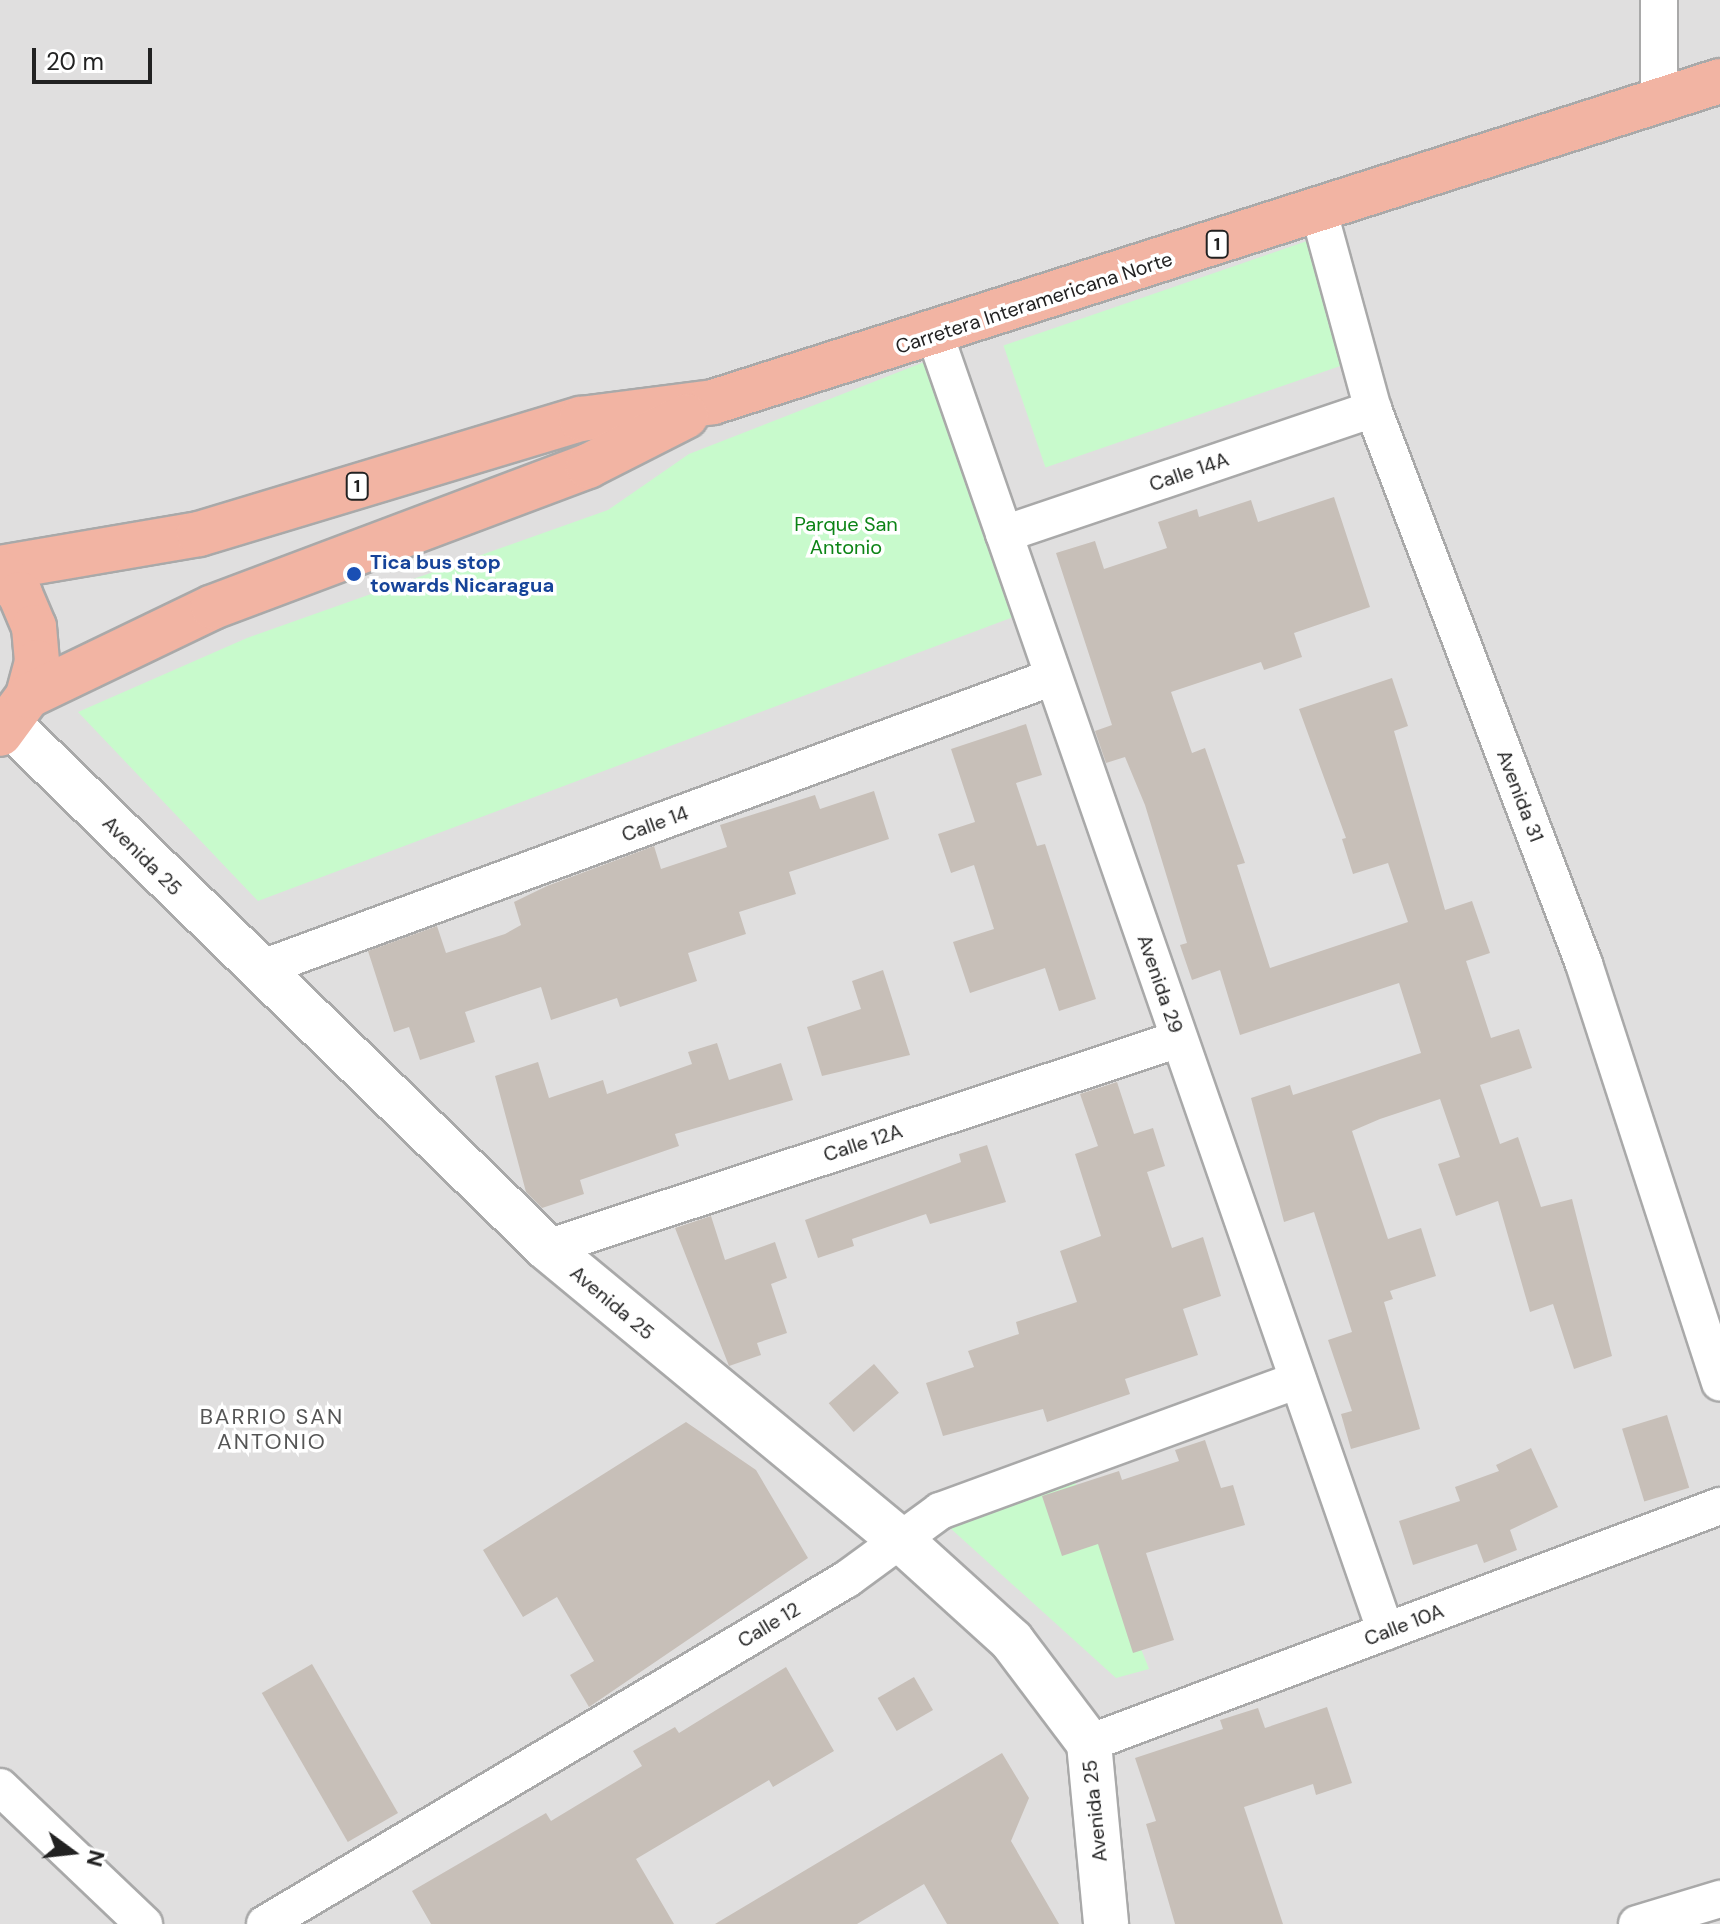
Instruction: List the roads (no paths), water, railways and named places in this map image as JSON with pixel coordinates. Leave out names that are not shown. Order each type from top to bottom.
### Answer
[{"type":"highway","name":"Carretera Interamericana Norte","points":[[0,571],[199,534],[581,419],[713,402],[935,335],[1720,81]]},
{"type":"highway","name":"Carretera Interamericana Norte","points":[[13,719],[213,607],[588,466],[713,402]]},
{"type":"highway","name":"1","points":[[0,571],[20,594],[34,627],[37,662],[13,719]]},
{"type":"street","points":[[1659,0],[1659,100]]},
{"type":"street","name":"Avenida 31","points":[[1319,212],[1373,409],[1584,964],[1720,1382]]},
{"type":"street","name":"Avenida 29","points":[[935,335],[1386,1632]]},
{"type":"street","name":"Calle 14A","points":[[1004,534],[1373,409]]},
{"type":"street","name":"Calle 14","points":[[257,970],[1053,677]]},
{"type":"street","name":"Avenida 25","points":[[13,719],[257,970],[547,1248],[903,1542],[1012,1641],[1089,1743],[1106,1924]]},
{"type":"street","name":"Calle 12A","points":[[547,1248],[1179,1039]]},
{"type":"street","name":"Calle 12","points":[[265,1924],[903,1542],[940,1511],[1298,1380]]},
{"type":"street","name":"Calle 10A","points":[[1089,1743],[1720,1506]]},
{"type":"street","points":[[0,1787],[144,1924]]},
{"type":"street","points":[[1637,1924],[1720,1899]]},
{"type":"place","name":"Tica bus stop towards Nicaragua","points":[[354,574]]},
{"type":"district","name":"BARRIO SAN ANTONIO","points":[[272,1428]]},
{"type":"park label","name":"Parque San Antonio","points":[[846,536]]}]
